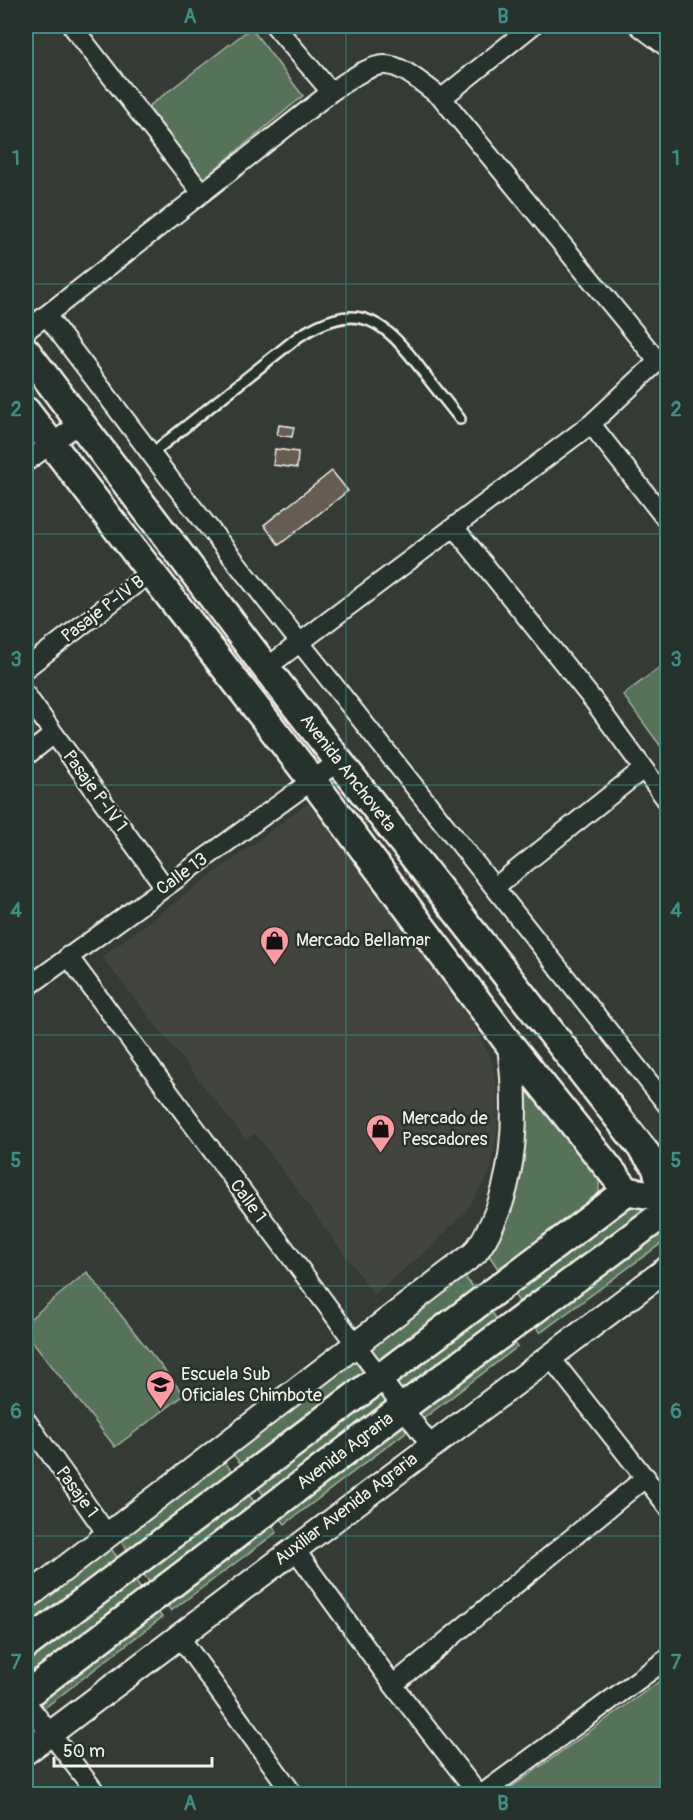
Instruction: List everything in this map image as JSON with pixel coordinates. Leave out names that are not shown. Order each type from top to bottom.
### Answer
[{"type":"main road","name":"Avenida Anchoveta","points":[[26,351],[266,668],[661,1162],[666,1203]]},
{"type":"main road","name":"Avenida Anchoveta","points":[[26,411],[312,780],[510,1045],[627,1191]]},
{"type":"main road","points":[[627,1191],[666,1203]]},
{"type":"main road","name":"Avenida Agraria","points":[[26,1645],[627,1191]]},
{"type":"main road","name":"Avenida Agraria","points":[[26,1695],[666,1203]]},
{"type":"street","points":[[72,26],[201,192]]},
{"type":"street","points":[[275,26],[331,92]]},
{"type":"street","points":[[442,98],[532,26]]},
{"type":"street","points":[[639,26],[668,48]]},
{"type":"street","points":[[26,331],[331,92],[361,72],[380,63],[404,68],[442,98],[662,356],[591,424],[266,668]]},
{"type":"street","points":[[46,315],[151,454],[668,1106]]},
{"type":"street","points":[[26,462],[80,423]]},
{"type":"street","points":[[591,424],[668,522]]},
{"type":"street","points":[[454,527],[593,700],[668,802]]},
{"type":"street","name":"Pasaje P-IV B","points":[[26,668],[151,572]]},
{"type":"street","name":"Pasaje P-IV 1","points":[[26,695],[164,886]]},
{"type":"street","points":[[26,756],[54,734]]},
{"type":"street","name":"Calle 13","points":[[26,988],[339,761]]},
{"type":"street","points":[[495,887],[643,769]]},
{"type":"street","name":"Calle 1","points":[[68,956],[431,1446]]},
{"type":"street","points":[[26,1598],[476,1253],[486,1238],[506,1185],[514,1093],[510,1045]]},
{"type":"street","name":"Auxiliar Avenida Agraria","points":[[26,1752],[668,1268]]},
{"type":"street","points":[[550,1357],[668,1507]]},
{"type":"street","name":"Pasaje 1","points":[[26,1420],[107,1534]]},
{"type":"street","points":[[393,1685],[646,1477]]},
{"type":"street","points":[[294,1548],[393,1685],[480,1794],[668,1658]]},
{"type":"street","points":[[178,1636],[293,1794]]},
{"type":"street","points":[[26,1702],[97,1794]]},
{"type":"lane","points":[[151,454],[298,337],[320,323],[351,316],[378,323],[398,339],[460,419]]},
{"type":"shaded area","points":[[308,803],[447,974],[491,1058],[498,1095],[497,1132],[490,1173],[467,1210],[433,1245],[374,1295],[255,1133],[246,1140],[102,957]]},
{"type":"green space","points":[[251,28],[303,96],[203,179],[148,107]]},
{"type":"green space","points":[[667,662],[667,755],[623,695]]},
{"type":"green space","points":[[518,1074],[599,1175],[599,1199],[500,1272],[487,1252]]},
{"type":"green space","points":[[628,1197],[657,1201],[524,1308],[508,1287]]},
{"type":"green space","points":[[667,1216],[667,1239],[540,1333],[528,1316]]},
{"type":"green space","points":[[87,1272],[184,1395],[115,1447],[26,1333],[26,1322]]},
{"type":"green space","points":[[465,1277],[478,1294],[381,1365],[368,1348]]},
{"type":"green space","points":[[487,1306],[501,1325],[405,1396],[391,1378]]},
{"type":"green space","points":[[507,1334],[517,1347],[419,1422],[409,1409]]},
{"type":"green space","points":[[352,1357],[366,1376],[246,1470],[231,1452]]},
{"type":"green space","points":[[377,1385],[393,1406],[268,1501],[253,1480]]},
{"type":"green space","points":[[401,1414],[411,1428],[285,1524],[274,1510]]},
{"type":"green space","points":[[221,1457],[237,1478],[133,1557],[118,1537]]},
{"type":"green space","points":[[243,1487],[261,1511],[154,1589],[137,1565]]},
{"type":"green space","points":[[266,1517],[277,1532],[171,1611],[161,1596]]},
{"type":"green space","points":[[109,1546],[124,1566],[26,1640],[26,1607]]},
{"type":"green space","points":[[127,1570],[147,1597],[26,1690],[26,1648]]},
{"type":"green space","points":[[150,1602],[162,1617],[38,1713],[27,1698]]},
{"type":"green space","points":[[667,1676],[667,1794],[502,1794]]},
{"type":"building","points":[[279,425],[294,427],[292,437],[277,435]]},
{"type":"building","points":[[275,449],[298,452],[297,468],[273,465]]},
{"type":"building","points":[[332,471],[348,491],[279,545],[264,525]]},
{"type":"place","name":"Mercado Bellamar","points":[[275,966]]},
{"type":"place","name":"Mercado de Pescadores","points":[[381,1154]]},
{"type":"place","name":"Escuela Sub Oficiales Chimbote","points":[[160,1410]]}]
